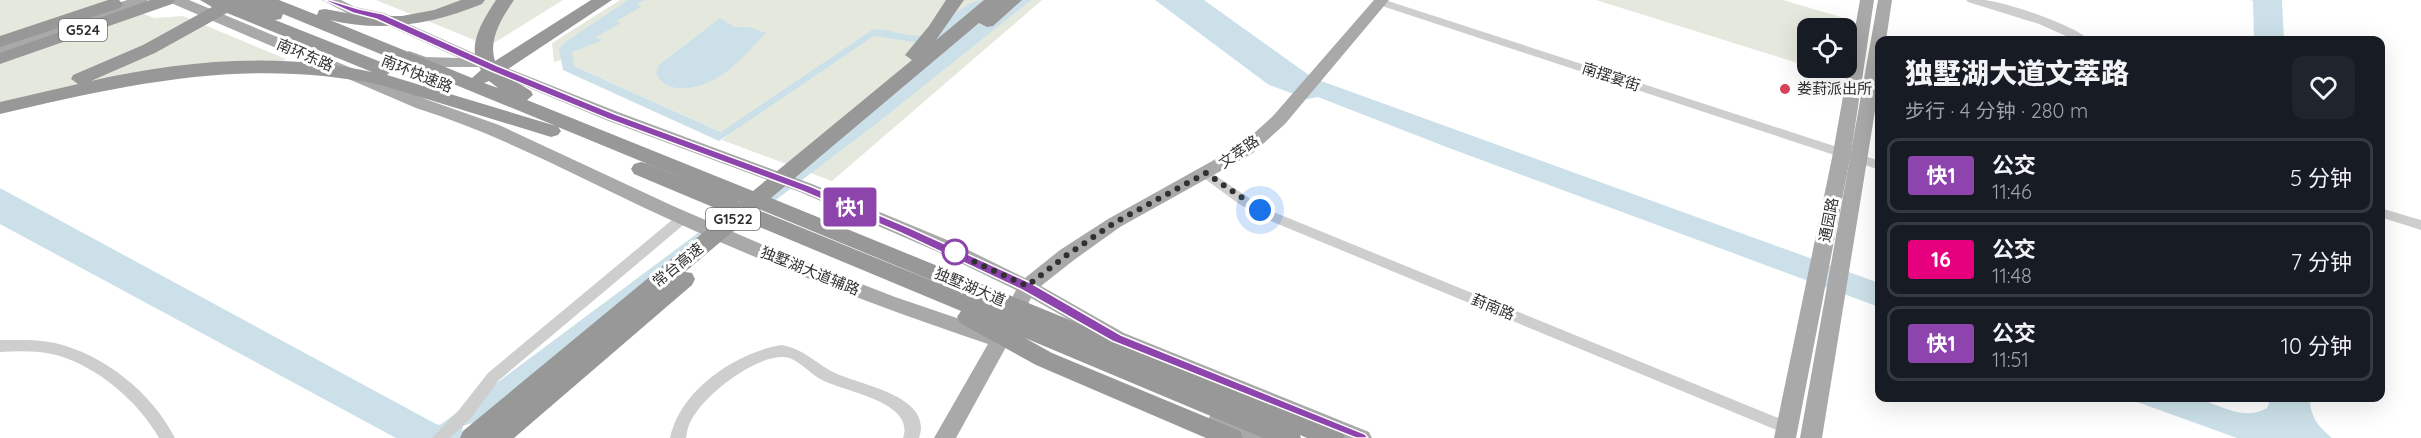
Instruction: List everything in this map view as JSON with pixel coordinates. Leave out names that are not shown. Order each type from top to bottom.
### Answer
[{"type":"highway","points":[[0,37],[92,0]]},
{"type":"highway","points":[[0,48],[108,0]]},
{"type":"highway","points":[[0,48],[129,0]]},
{"type":"highway","name":"G524","points":[[0,48],[150,0]]},
{"type":"highway","name":"G524","points":[[0,61],[166,0]]},
{"type":"highway","points":[[209,0],[456,102]]},
{"type":"highway","points":[[0,101],[51,88],[111,67],[161,43],[239,0]]},
{"type":"highway","name":"南环快速路","points":[[239,0],[513,113],[552,132],[599,145]]},
{"type":"highway","points":[[32,100],[83,84],[141,60],[250,0]]},
{"type":"highway","name":"南环快速路","points":[[264,0],[599,145]]},
{"type":"highway","points":[[286,0],[334,17],[384,22],[432,16],[476,0]]},
{"type":"highway","points":[[505,0],[484,36],[484,57],[495,77],[517,92],[947,269],[1051,321]]},
{"type":"highway","points":[[493,18],[512,0]]},
{"type":"highway","points":[[428,106],[583,0]]},
{"type":"highway","points":[[489,66],[603,0]]},
{"type":"highway","points":[[629,305],[711,230],[875,93],[928,40],[955,0]]},
{"type":"highway","name":"常台高速","points":[[472,438],[995,0]]},
{"type":"highway","name":"常台高速","points":[[497,438],[1014,0]]},
{"type":"highway","points":[[0,108],[154,75],[214,68],[268,66],[352,73],[385,80],[552,132]]},
{"type":"highway","name":"独墅湖大道","points":[[599,145],[896,274],[1289,438]]},
{"type":"highway","name":"独墅湖大道","points":[[599,145],[1051,321],[1334,438]]},
{"type":"highway","points":[[896,274],[1044,359],[1232,438]]},
{"type":"main road","points":[[0,48],[141,0]]},
{"type":"main road","points":[[0,61],[174,0]]},
{"type":"main road","name":"南环东路","points":[[174,0],[428,106]]},
{"type":"main road","points":[[275,0],[424,62],[489,66]]},
{"type":"main road","points":[[329,0],[356,11],[379,16],[489,66],[612,116],[643,134],[755,175],[985,266],[1027,286],[1096,328],[1141,349],[1360,438]]},
{"type":"main road","name":"通园路","points":[[1850,156],[1867,0]]},
{"type":"main road","name":"通园路","points":[[1877,36],[1885,0]]},
{"type":"main road","name":"文萃路","points":[[945,438],[1000,340],[1027,286],[1114,223],[1247,149],[1279,120],[1381,1]]},
{"type":"main road","name":"通园路","points":[[1811,438],[1835,294],[1830,262],[1850,156],[1875,45]]},
{"type":"main road","name":"独墅湖大道辅路","points":[[428,106],[548,154],[739,236],[852,289],[1095,371],[1257,438]]},
{"type":"main road","name":"独墅湖大道辅路","points":[[548,154],[683,218],[706,223]]},
{"type":"main road","name":"通园路","points":[[1786,433],[1815,287],[1830,262]]},
{"type":"main road","points":[[1000,340],[1049,324],[1072,323],[1096,328]]},
{"type":"street","points":[[1972,0],[2019,13],[2074,36]]},
{"type":"street","name":"南摆宴街","points":[[1381,1],[1875,164]]},
{"type":"street","name":"葑南路","points":[[1206,173],[1248,204],[1271,216],[1786,433]]},
{"type":"street","points":[[2385,214],[2421,225]]},
{"type":"street","points":[[440,438],[465,414],[493,377],[683,218]]},
{"type":"street","points":[[0,346],[40,346],[59,350],[82,360],[121,385],[146,406],[158,421],[167,438]]},
{"type":"street","points":[[678,438],[678,432],[685,418],[715,382],[756,358],[781,351],[798,356],[834,379],[899,405],[910,417],[913,426],[911,438]]},
{"type":"shaded area","points":[[0,0],[111,0],[154,18],[183,16],[286,59],[269,70],[170,76],[0,113]]},
{"type":"shaded area","points":[[376,0],[563,0],[489,46]]},
{"type":"shaded area","points":[[620,0],[1042,0],[832,181],[722,140],[728,135],[561,60],[554,62],[552,43]]},
{"type":"shaded area","points":[[1596,0],[1783,0],[1844,18],[1797,18],[1797,63]]},
{"type":"water","points":[[628,0],[645,0],[637,4],[641,7],[616,21],[621,23],[596,37],[603,40],[572,52],[574,66],[721,132],[872,30],[924,35],[940,27],[961,9],[975,1],[984,0],[935,41],[927,44],[874,36],[719,141],[563,70],[559,49],[564,43]]},
{"type":"water","points":[[1011,0],[1031,0],[881,120],[491,417],[463,426],[462,432],[473,438],[396,438],[0,224],[0,188],[440,425]]},
{"type":"water","points":[[1155,0],[1204,0],[1313,78],[1875,282],[1875,306],[1449,148],[1318,97],[1307,99],[1269,85]]},
{"type":"water","points":[[2251,0],[2282,0],[2284,36],[2254,36],[2253,1]]},
{"type":"water","points":[[720,18],[734,27],[749,27],[766,33],[738,62],[716,79],[692,88],[678,88],[662,82],[656,73],[659,65]]},
{"type":"water","points":[[2137,402],[2207,402],[2229,410],[2248,413],[2267,408],[2269,402],[2310,402],[2311,411],[2316,421],[2332,438],[2237,438]]},
{"type":"bus line","name":"快1","points":[[329,0],[356,11],[379,16],[471,56],[484,64],[612,116],[806,188],[1027,286],[1081,320],[1141,349],[1361,438]]},
{"type":"place","name":"娄葑派出所","points":[[1785,89]]},
{"type":"route","points":[[955,252],[945,248],[1027,286],[1114,223],[1206,173],[1260,210]]}]
